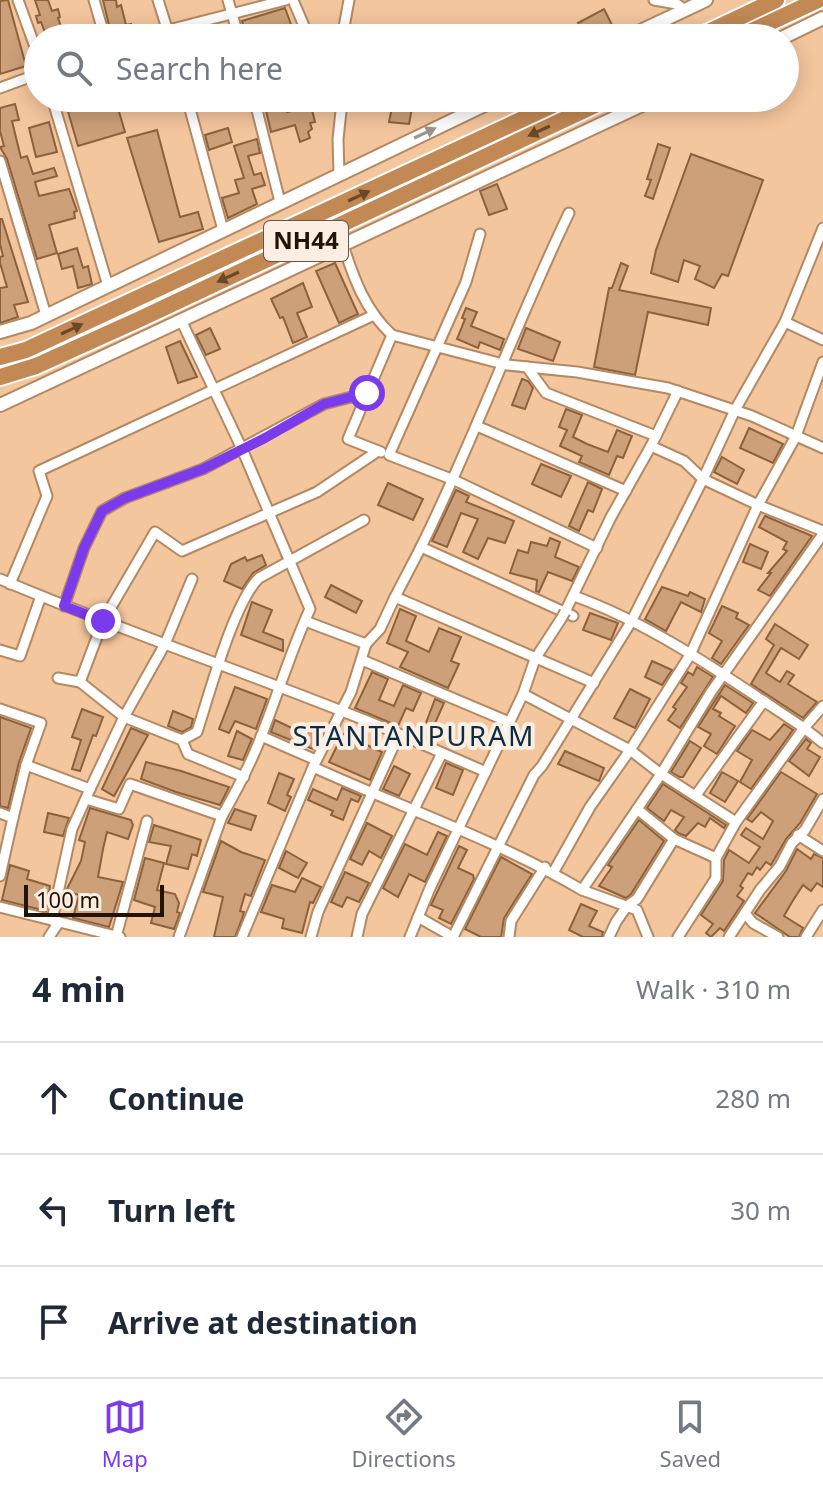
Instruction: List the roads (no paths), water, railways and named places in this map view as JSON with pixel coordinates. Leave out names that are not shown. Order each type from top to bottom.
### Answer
[{"type":"highway","points":[[725,24],[776,0]]},
{"type":"highway","points":[[767,24],[818,0]]},
{"type":"highway","name":"NH44","points":[[0,357],[26,350],[538,112]]},
{"type":"highway","name":"NH44","points":[[0,377],[36,366],[580,112]]},
{"type":"street","points":[[18,0],[27,24]]},
{"type":"street","points":[[94,0],[101,24]]},
{"type":"street","points":[[158,0],[166,24]]},
{"type":"street","points":[[228,0],[236,24]]},
{"type":"street","points":[[201,24],[286,0]]},
{"type":"street","points":[[293,0],[303,24]]},
{"type":"street","points":[[345,24],[349,0]]},
{"type":"street","points":[[654,0],[677,4],[685,10]]},
{"type":"street","points":[[656,24],[706,0]]},
{"type":"street","points":[[799,30],[823,18]]},
{"type":"street","points":[[0,88],[24,79]]},
{"type":"street","points":[[56,112],[108,286]]},
{"type":"street","points":[[191,112],[223,230]]},
{"type":"street","points":[[258,112],[280,202]]},
{"type":"street","points":[[339,174],[341,112]]},
{"type":"street","points":[[0,332],[108,286],[470,112]]},
{"type":"street","points":[[0,405],[627,112]]},
{"type":"street","points":[[0,161],[46,315]]},
{"type":"street","points":[[328,210],[336,226]]},
{"type":"street","points":[[242,937],[314,763],[341,710],[366,644],[380,629],[454,480],[535,285],[569,213]]},
{"type":"street","points":[[418,917],[453,937],[534,775],[631,622],[735,410],[785,322],[823,228]]},
{"type":"street","points":[[389,455],[466,282],[480,234]]},
{"type":"street","points":[[343,245],[357,287],[374,315],[392,335],[503,364],[577,372],[678,391],[735,410],[823,448]]},
{"type":"street","points":[[374,315],[39,471],[47,496],[5,582],[341,710],[486,772]]},
{"type":"street","points":[[179,937],[222,816],[244,777],[310,609],[242,449],[181,320]]},
{"type":"street","points":[[785,322],[823,340]]},
{"type":"street","points":[[392,335],[348,439],[454,480],[597,548]]},
{"type":"street","points":[[509,937],[511,921],[561,858],[590,807],[690,655],[758,505],[796,436],[823,362]]},
{"type":"street","points":[[527,367],[546,393],[653,441],[684,461],[703,479],[823,532],[724,674],[582,890]]},
{"type":"street","points":[[410,937],[523,694],[536,658],[566,615],[678,391]]},
{"type":"street","points":[[64,606],[84,548],[102,511],[125,498],[203,469],[324,404],[367,393]]},
{"type":"street","points":[[477,426],[626,491]]},
{"type":"street","points":[[80,682],[103,621],[155,532],[182,551],[317,492],[378,451]]},
{"type":"street","points":[[182,740],[197,732],[249,588],[259,578],[364,520]]},
{"type":"street","points":[[421,547],[566,615]]},
{"type":"street","points":[[49,937],[55,921],[72,829],[124,717],[165,644],[192,579]]},
{"type":"street","points":[[0,650],[20,656],[41,596]]},
{"type":"street","points":[[574,596],[631,622],[724,674],[823,743]]},
{"type":"street","points":[[395,597],[594,683]]},
{"type":"street","points":[[305,621],[366,644]]},
{"type":"street","points":[[362,660],[509,722]]},
{"type":"street","points":[[58,678],[80,682],[124,717],[182,740],[188,754],[244,777]]},
{"type":"street","points":[[523,694],[630,750],[661,774],[736,822]]},
{"type":"street","points":[[696,795],[764,701]]},
{"type":"street","points":[[678,937],[716,878],[716,858],[736,822],[823,706]]},
{"type":"street","points":[[0,709],[41,723],[26,765],[0,876]]},
{"type":"street","points":[[311,937],[318,912],[399,734]]},
{"type":"street","points":[[261,736],[372,794],[460,829],[582,890],[637,910],[648,937]]},
{"type":"street","points":[[357,937],[362,914],[442,753]]},
{"type":"street","points":[[26,765],[119,809],[130,784],[222,816]]},
{"type":"street","points":[[729,937],[780,866],[798,835],[805,830],[823,799]]},
{"type":"street","points":[[637,809],[674,839],[716,858]]},
{"type":"street","points":[[0,813],[13,818]]},
{"type":"street","points":[[0,907],[117,937],[147,821]]},
{"type":"street","points":[[798,835],[823,851]]},
{"type":"street","points":[[609,937],[674,839]]},
{"type":"street","points":[[806,937],[823,910]]},
{"type":"street","points":[[745,913],[753,923],[778,937]]},
{"type":"district","name":"STANTANPURAM","points":[[414,736]]}]
